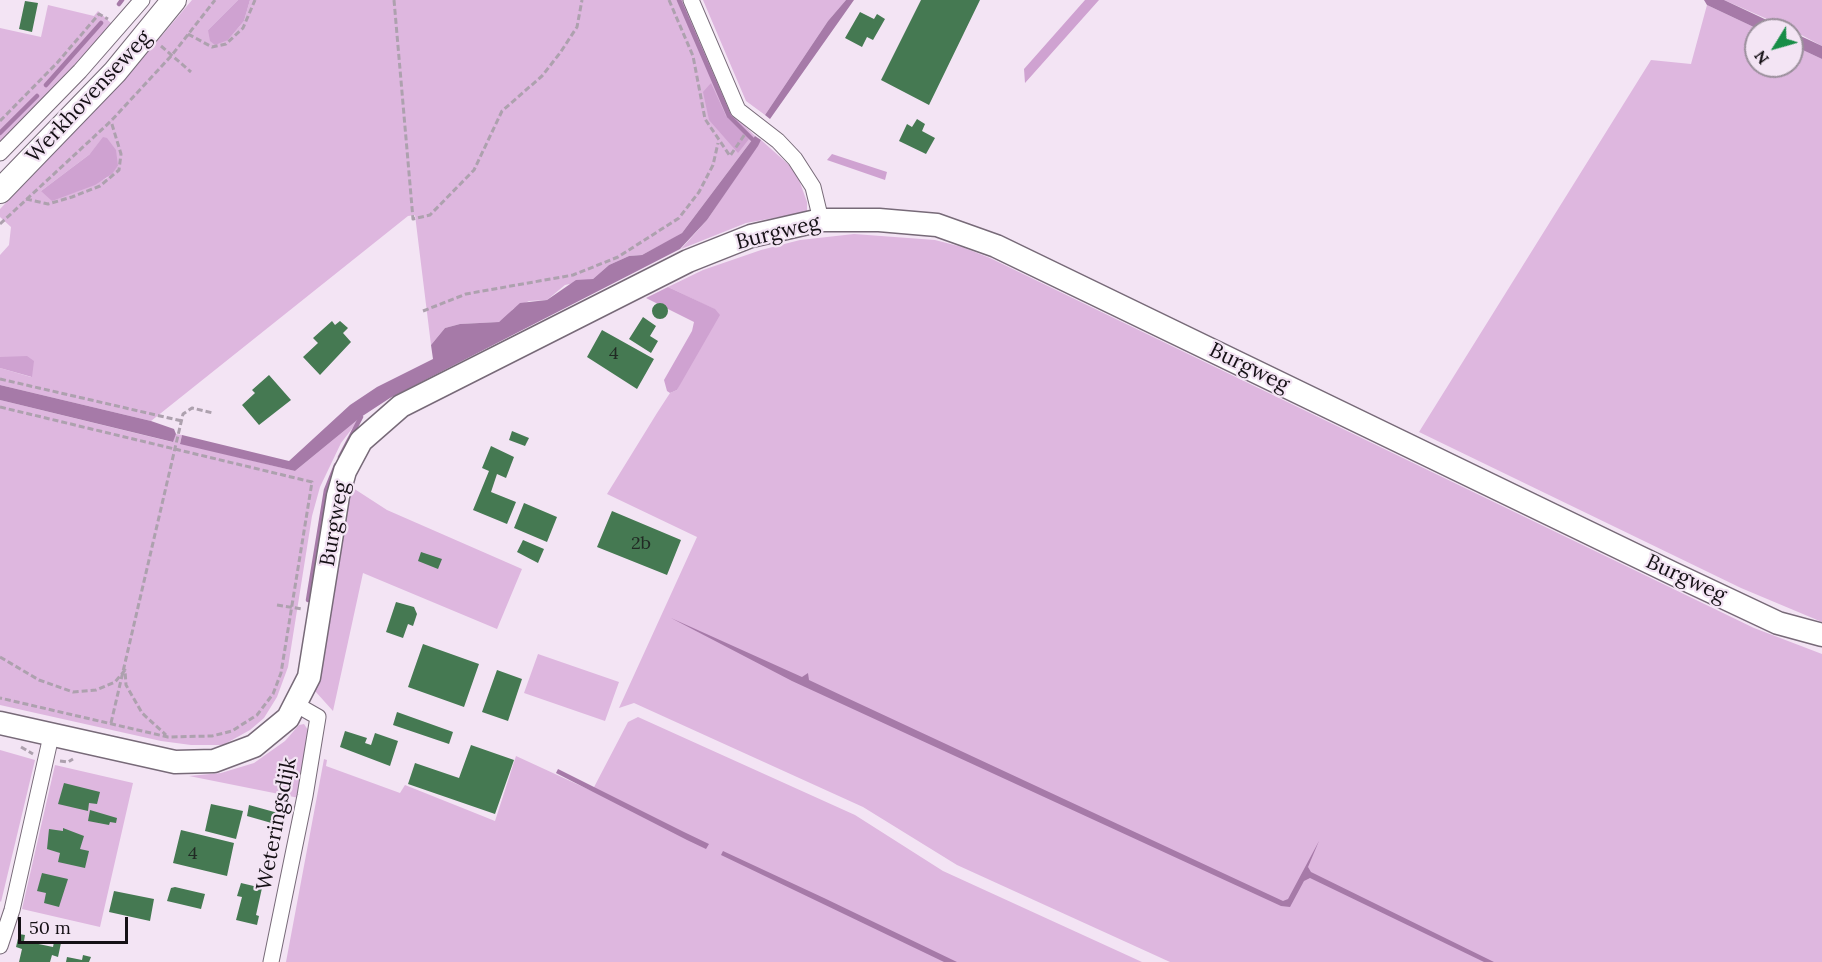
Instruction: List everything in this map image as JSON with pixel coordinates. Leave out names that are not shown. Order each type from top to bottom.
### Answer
[{"type":"main road","name":"Werkhovenseweg","points":[[0,191],[115,72],[174,0]]},
{"type":"main road","name":"Burgweg","points":[[0,723],[160,760],[202,763],[227,758],[254,746],[278,728],[297,705],[313,663],[338,496],[345,471],[361,441],[401,406],[688,261],[751,236],[821,220],[879,220],[937,225],[996,246],[1778,623],[1822,635]]},
{"type":"street","name":"Werkhovenseweg","points":[[0,153],[80,71],[142,0]]},
{"type":"street","points":[[691,0],[738,110],[778,141],[795,159],[813,187],[821,220]]},
{"type":"street","name":"Weteringsdijk","points":[[271,962],[305,796],[318,717],[297,705]]},
{"type":"street","points":[[0,946],[12,910],[51,736]]},
{"type":"path","points":[[0,224],[111,121],[172,55],[215,0]]},
{"type":"path","points":[[188,34],[212,47],[226,44],[243,28],[255,0]]},
{"type":"path","points":[[394,0],[413,219],[430,215],[474,170],[502,111],[542,76],[566,45],[577,27],[582,0]]},
{"type":"path","points":[[669,0],[693,56],[705,119],[718,143],[730,156],[744,135]]},
{"type":"path","points":[[0,121],[57,63],[99,14],[101,15]]},
{"type":"path","points":[[172,55],[191,72]]},
{"type":"path","points":[[26,199],[48,204],[72,197],[100,186],[119,170],[122,154],[111,121]]},
{"type":"path","points":[[423,310],[466,294],[573,275],[618,257],[679,218],[699,192],[713,165],[718,143]]},
{"type":"path","points":[[0,380],[182,421]]},
{"type":"path","points":[[0,407],[312,482],[281,673],[273,694],[257,715],[232,731],[212,736],[168,737],[0,699]]},
{"type":"path","points":[[111,723],[183,414],[192,408],[213,413]]},
{"type":"path","points":[[310,490],[317,491]]},
{"type":"path","points":[[277,605],[321,612]]},
{"type":"path","points":[[0,657],[39,680],[73,692],[96,690],[115,682],[125,670]]},
{"type":"path","points":[[125,670],[126,685],[142,713],[168,737]]},
{"type":"shaded area","points":[[192,0],[238,0],[208,30],[228,40],[244,21],[250,0],[683,0],[733,114],[755,136],[682,233],[642,255],[629,256],[609,265],[593,279],[565,285],[547,300],[529,301],[513,309],[509,316],[499,322],[460,324],[445,328],[431,345],[415,215],[408,216],[151,421],[0,385],[0,368],[31,377],[33,361],[0,357],[0,255],[9,245],[11,227],[0,217],[0,209],[125,79]],"holes":[[[90,154],[118,166],[107,178],[75,192],[41,191]]]},
{"type":"shaded area","points":[[238,0],[250,0],[244,21],[228,40],[215,45],[210,41],[208,30]]},
{"type":"shaded area","points":[[703,0],[846,0],[828,21],[765,115],[746,101]]},
{"type":"shaded area","points":[[846,0],[854,0],[770,119],[765,115],[828,21]]},
{"type":"shaded area","points":[[1085,0],[1099,0],[1025,83],[1024,69]]},
{"type":"shaded area","points":[[1704,0],[1724,0],[1762,18],[1744,18],[1744,22],[1707,5]]},
{"type":"shaded area","points":[[1724,0],[1822,0],[1822,46],[1804,36],[1804,18],[1765,18]]},
{"type":"shaded area","points":[[48,5],[94,16],[98,11],[112,24],[94,47],[0,145],[0,28],[41,37]]},
{"type":"shaded area","points":[[1707,5],[1744,22],[1744,78],[1804,78],[1804,51],[1822,59],[1822,622],[1741,588],[1419,432],[1651,60],[1691,64]]},
{"type":"shaded area","points":[[1804,38],[1822,46],[1822,59],[1804,51]]},
{"type":"shaded area","points":[[711,83],[726,116],[749,139],[738,153],[709,120],[703,92]]},
{"type":"shaded area","points":[[755,136],[761,140],[758,146],[707,220],[680,249],[390,398],[361,417],[295,471],[180,444],[182,435],[289,461],[350,405],[377,387],[433,359],[431,345],[445,328],[460,324],[499,322],[520,303],[547,300],[576,280],[593,279],[609,265],[629,256],[642,255],[682,233]]},
{"type":"shaded area","points":[[103,137],[107,138],[116,150],[118,166],[112,174],[95,185],[52,201],[41,191],[90,154]]},
{"type":"shaded area","points":[[761,140],[788,164],[798,177],[807,202],[807,212],[746,223],[681,249],[707,220]]},
{"type":"shaded area","points":[[832,154],[887,172],[885,180],[827,160]]},
{"type":"shaded area","points":[[854,234],[935,240],[990,258],[1754,628],[1822,654],[1822,962],[1170,962],[957,865],[863,807],[634,703],[619,708],[697,537],[607,494],[670,393],[677,390],[714,309],[668,287],[703,270],[761,250],[800,240]]},
{"type":"shaded area","points":[[668,287],[715,309],[720,315],[677,390],[670,393],[667,391],[664,380],[692,331],[694,322],[646,298]]},
{"type":"shaded area","points":[[27,356],[34,361],[32,377],[0,368],[0,357]]},
{"type":"shaded area","points":[[0,385],[151,421],[174,429],[176,434],[173,442],[0,400]]},
{"type":"shaded area","points":[[0,400],[172,442],[176,434],[182,435],[180,443],[295,471],[361,417],[341,443],[320,487],[312,516],[288,667],[277,697],[264,718],[250,730],[223,745],[191,745],[161,741],[0,705]]},
{"type":"shaded area","points":[[353,488],[387,510],[522,569],[497,629],[363,573],[333,711],[315,691],[348,502]]},
{"type":"shaded area","points":[[671,618],[802,677],[808,673],[809,680],[1283,901],[1288,899],[1319,841],[1308,867],[1311,872],[1494,962],[1484,962],[1310,878],[1304,881],[1290,907],[1281,906],[792,681]]},
{"type":"shaded area","points":[[538,654],[619,682],[605,721],[524,693]]},
{"type":"shaded area","points":[[638,717],[855,815],[943,871],[1142,962],[286,962],[324,759],[327,760],[326,766],[400,793],[405,785],[495,821],[516,756],[592,791],[628,722]]},
{"type":"shaded area","points":[[304,724],[308,730],[299,798],[189,776],[221,773],[254,763],[285,741],[299,725]]},
{"type":"shaded area","points":[[0,750],[35,760],[1,902],[0,901]]},
{"type":"shaded area","points":[[55,765],[133,783],[100,927],[22,909]]},
{"type":"shaded area","points":[[558,769],[709,844],[706,849],[687,840],[556,773]]},
{"type":"shaded area","points":[[723,851],[957,962],[944,962],[721,855]]},
{"type":"building","points":[[921,0],[980,0],[929,105],[881,80]]},
{"type":"building","points":[[25,1],[38,3],[32,32],[19,29]]},
{"type":"building","points":[[860,12],[874,19],[877,14],[885,19],[873,40],[867,37],[862,47],[845,38]]},
{"type":"building","points":[[917,119],[925,124],[922,131],[935,138],[926,154],[899,141],[907,124],[912,127]]},
{"type":"building","points":[[660,303],[668,311],[660,319],[652,311]]},
{"type":"building","points":[[643,317],[656,326],[650,336],[658,341],[651,353],[629,339]]},
{"type":"building","points":[[332,321],[335,325],[340,321],[348,328],[343,333],[351,342],[320,375],[303,357],[318,343],[313,338]]},
{"type":"building","points":[[602,330],[654,359],[637,389],[587,357]]},
{"type":"building","points":[[269,375],[291,400],[259,425],[242,405],[255,393],[252,390]]},
{"type":"building","points":[[512,431],[529,438],[525,446],[509,440]]},
{"type":"building","points":[[491,446],[514,457],[506,478],[497,474],[491,492],[516,502],[507,524],[473,510],[489,471],[482,468]]},
{"type":"building","points":[[524,503],[557,517],[547,542],[514,528]]},
{"type":"building","points":[[612,511],[681,540],[667,575],[597,547]]},
{"type":"building","points":[[523,540],[544,549],[538,563],[517,552]]},
{"type":"building","points":[[421,552],[442,559],[438,569],[418,561]]},
{"type":"building","points":[[396,602],[414,607],[417,614],[413,626],[408,624],[403,638],[386,632]]},
{"type":"building","points":[[423,644],[479,664],[464,707],[408,687]]},
{"type":"building","points":[[497,670],[522,679],[508,721],[482,712]]},
{"type":"building","points":[[397,712],[453,732],[449,744],[393,725]]},
{"type":"building","points":[[345,731],[367,738],[365,743],[371,745],[375,733],[398,741],[390,766],[340,747]]},
{"type":"building","points":[[471,745],[514,760],[495,814],[408,784],[415,763],[459,778]]},
{"type":"building","points":[[64,783],[100,792],[97,804],[89,803],[88,811],[58,804]]},
{"type":"building","points":[[211,804],[243,811],[236,839],[205,831]]},
{"type":"building","points":[[249,805],[278,813],[275,824],[247,816]]},
{"type":"building","points":[[90,810],[117,818],[116,823],[110,822],[109,825],[88,821]]},
{"type":"building","points":[[63,828],[84,836],[80,849],[89,851],[85,868],[58,862],[60,853],[47,849],[49,829],[63,831]]},
{"type":"building","points":[[181,830],[234,843],[227,876],[173,863]]},
{"type":"building","points":[[42,873],[68,879],[59,907],[44,903],[46,893],[37,891]]},
{"type":"building","points":[[241,883],[262,888],[256,915],[259,916],[257,925],[236,920],[242,897],[237,896]]},
{"type":"building","points":[[171,888],[205,894],[201,909],[167,901]]},
{"type":"building","points":[[114,891],[154,899],[150,921],[109,912]]},
{"type":"building","points":[[19,934],[25,935],[24,941],[53,947],[54,942],[61,943],[58,957],[52,955],[50,962],[19,962],[22,949],[16,947]]},
{"type":"building","points":[[83,955],[91,957],[89,962],[66,962],[67,957],[82,960]]},
{"type":"waterway","points":[[119,4],[122,0]]},
{"type":"waterway","points":[[679,0],[729,116],[752,139]]},
{"type":"waterway","points":[[46,85],[101,23]]},
{"type":"waterway","points":[[0,133],[37,96]]},
{"type":"waterway","points":[[340,457],[361,417]]},
{"type":"waterway","points":[[308,600],[326,490],[336,465]]}]
